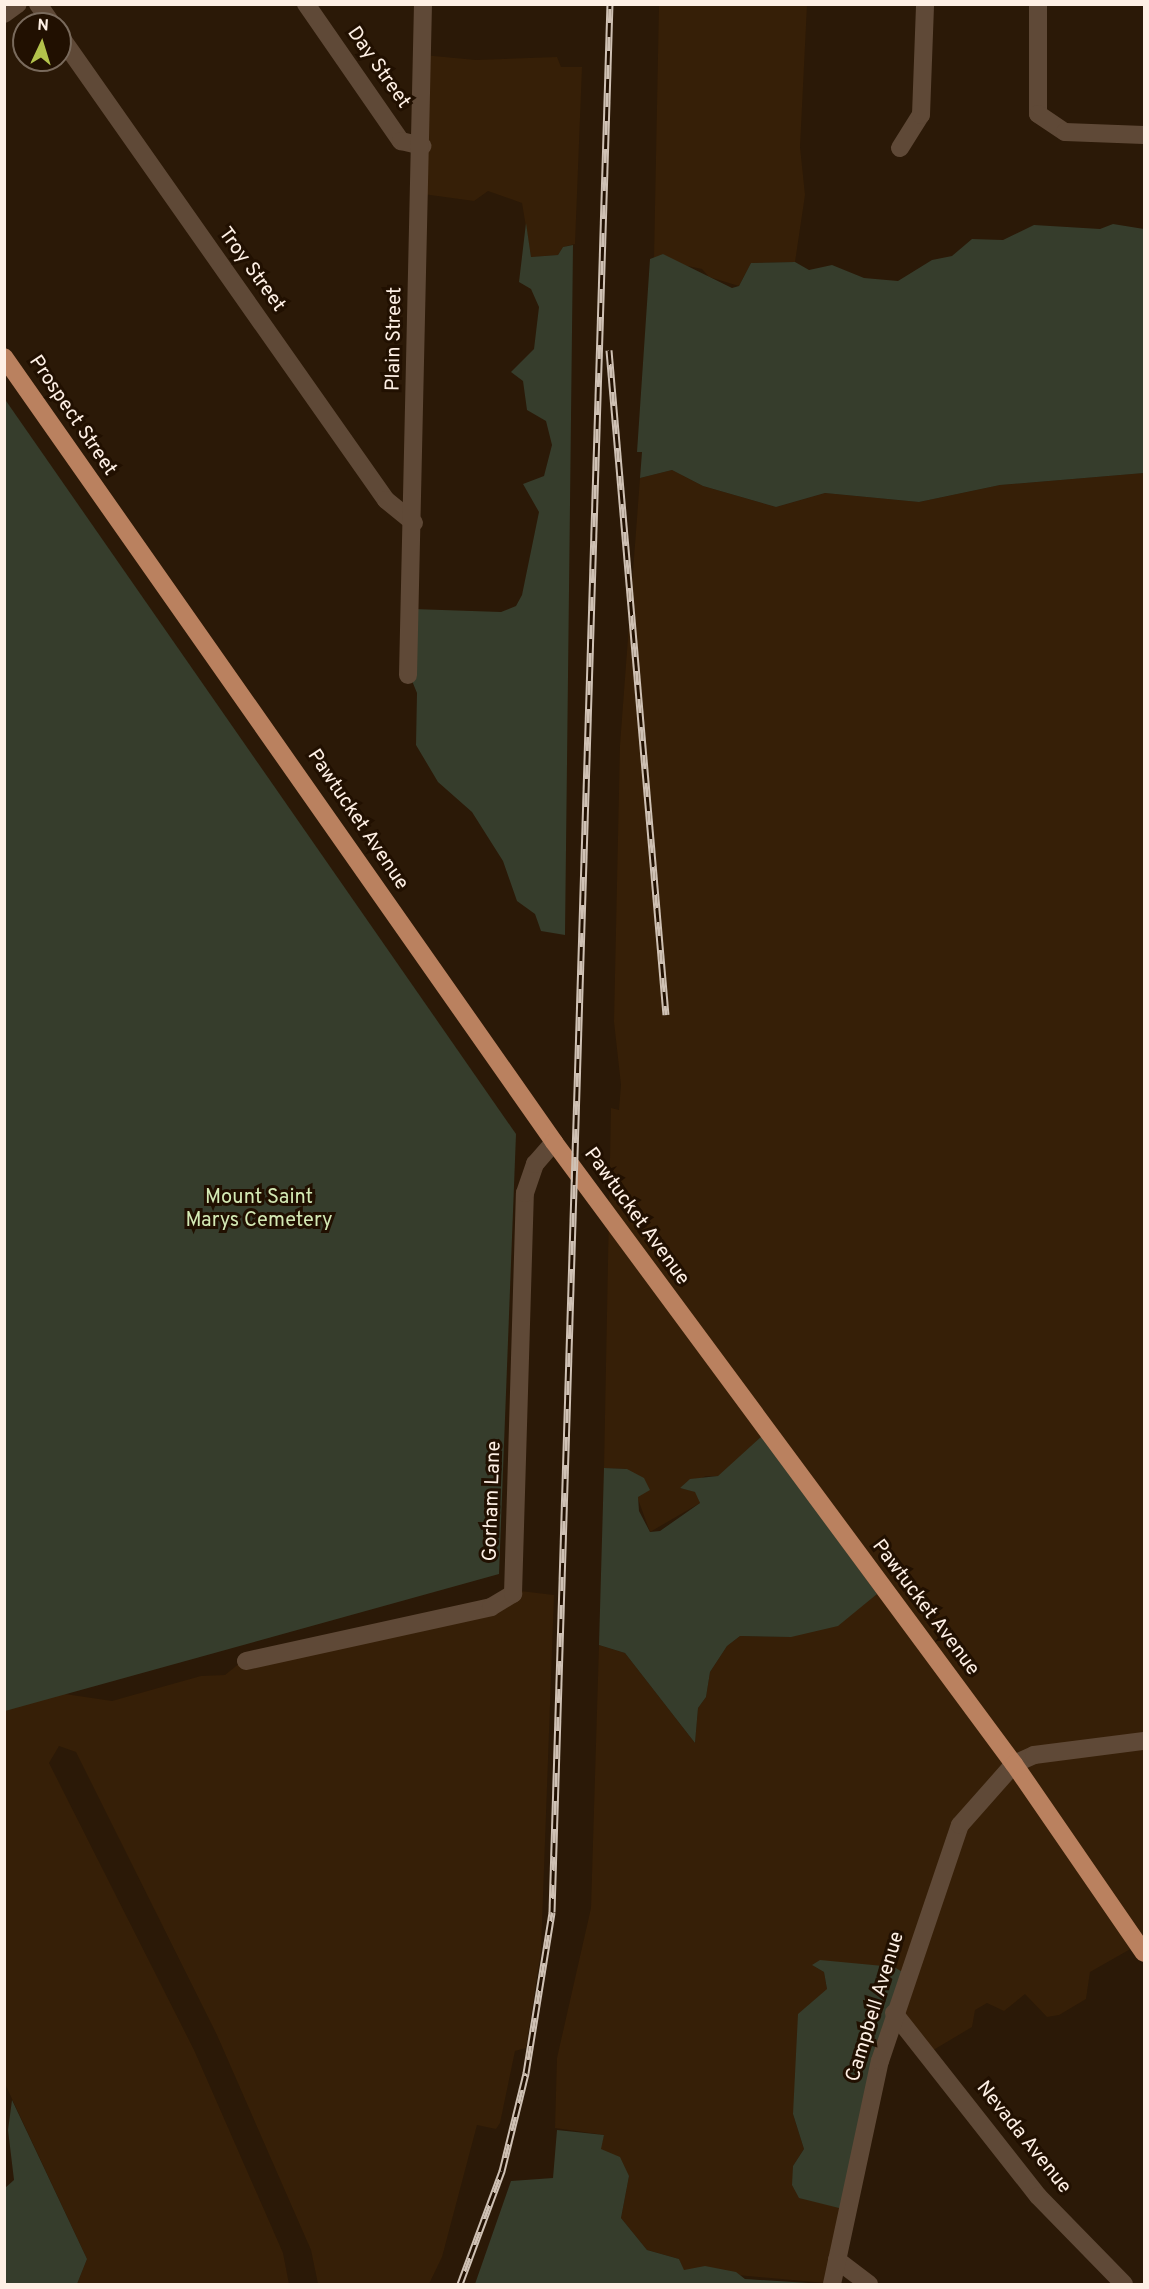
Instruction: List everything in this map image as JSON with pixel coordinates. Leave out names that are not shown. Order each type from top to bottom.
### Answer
[{"type":"main road","name":"Prospect Street","points":[[4,357],[102,500]]},
{"type":"main road","name":"Pawtucket Avenue","points":[[102,500],[554,1142],[1014,1764],[1144,1953]]},
{"type":"street","points":[[4,14],[18,4]]},
{"type":"street","name":"Day Street","points":[[306,4],[401,141],[422,146]]},
{"type":"street","name":"Plain Street","points":[[408,675],[414,523],[423,4]]},
{"type":"street","points":[[900,148],[921,115],[926,4]]},
{"type":"street","points":[[1038,4],[1038,114],[1065,132],[1144,135]]},
{"type":"street","name":"Troy Street","points":[[72,53],[386,500],[414,523]]},
{"type":"street","name":"Gorham Lane","points":[[246,1661],[491,1606],[513,1594],[525,1193],[535,1164],[554,1142]]},
{"type":"street","points":[[1014,1764],[1061,1749],[1144,1741]]},
{"type":"street","name":"Campbell Avenue","points":[[832,2284],[894,2013],[960,1825],[1014,1764]]},
{"type":"street","name":"Nevada Avenue","points":[[894,2013],[1038,2196],[1124,2284]]},
{"type":"street","points":[[837,2260],[869,2284]]},
{"type":"shaded area","points":[[659,5],[807,5],[800,147],[805,195],[795,262],[751,263],[739,286],[709,277],[702,269],[673,263],[663,254],[654,259]]},
{"type":"shaded area","points":[[423,55],[476,60],[557,57],[561,67],[582,67],[575,244],[563,247],[558,255],[531,257],[522,203],[488,191],[474,201],[423,194]]},
{"type":"shaded area","points":[[672,470],[703,486],[776,507],[825,493],[919,502],[1000,485],[1144,473],[1144,1957],[1134,1947],[1090,1972],[1086,1999],[1059,2015],[1047,2017],[1025,1994],[1004,2011],[987,2003],[975,2010],[972,2027],[930,2052],[924,2051],[899,2002],[812,1965],[824,1972],[827,1989],[793,2114],[804,2149],[793,2166],[843,2209],[825,2283],[683,2270],[679,2259],[647,2250],[621,2218],[629,2176],[600,2149],[604,2135],[555,2128],[557,2058],[591,1908],[599,1645],[625,1653],[695,1743],[698,1708],[706,1697],[710,1672],[727,1646],[740,1636],[791,1637],[718,1476],[706,1476],[680,1488],[696,1492],[700,1503],[650,1532],[627,1469],[604,1468],[611,1108],[619,1110],[621,1085],[614,1022],[620,745],[640,478]]},
{"type":"shaded area","points":[[512,1590],[554,1595],[541,1951],[526,2048],[515,2051],[500,2123],[496,2129],[477,2125],[442,2257],[429,2284],[318,2284],[311,2250],[217,2035],[76,1752],[59,1746],[49,1763],[194,2050],[283,2253],[289,2284],[77,2284],[87,2259],[5,2084],[4,1685],[112,1701],[201,1676],[225,1675],[251,1654],[485,1606]]},
{"type":"green space","points":[[526,223],[531,257],[558,255],[563,247],[573,245],[565,935],[541,931],[535,914],[517,901],[503,861],[472,812],[438,782],[416,745],[417,693],[410,676],[413,609],[501,612],[516,606],[522,595],[539,512],[523,484],[544,476],[552,445],[546,421],[527,410],[523,381],[511,372],[534,349],[539,307],[531,289],[519,282]]},
{"type":"green space","points":[[1113,224],[1144,229],[1144,473],[1000,485],[919,502],[825,493],[776,507],[703,486],[672,470],[640,478],[642,452],[637,452],[650,259],[663,254],[732,288],[739,286],[751,263],[795,262],[809,270],[832,265],[864,278],[898,281],[932,260],[952,256],[972,239],[1003,240],[1034,225],[1100,229]]},
{"type":"green space","name":"Mount Saint Marys Cemetery","points":[[4,398],[516,1134],[499,1574],[5,1711]]},
{"type":"green space","points":[[762,1436],[877,1594],[838,1626],[791,1637],[740,1636],[727,1646],[710,1672],[706,1697],[698,1708],[695,1743],[625,1653],[599,1645],[604,1468],[627,1469],[644,1478],[650,1490],[638,1497],[639,1511],[650,1532],[660,1531],[700,1503],[695,1492],[680,1488],[690,1479],[718,1476]]},
{"type":"green space","points":[[820,1960],[894,1967],[906,1974],[843,2209],[799,2198],[792,2185],[793,2166],[804,2149],[793,2114],[798,2014],[827,1989],[824,1972],[812,1965]]},
{"type":"green space","points":[[12,2100],[87,2259],[77,2284],[5,2284],[5,2188],[14,2180],[8,2130]]},
{"type":"green space","points":[[557,2130],[604,2135],[601,2149],[620,2157],[629,2176],[621,2218],[647,2250],[679,2259],[684,2270],[705,2266],[736,2272],[745,2279],[824,2284],[475,2284],[511,2181],[553,2178]]},
{"type":"railway","points":[[460,2284],[502,2171],[526,2073],[552,1912],[610,4]]},
{"type":"railway","points":[[609,350],[666,1015]]}]
